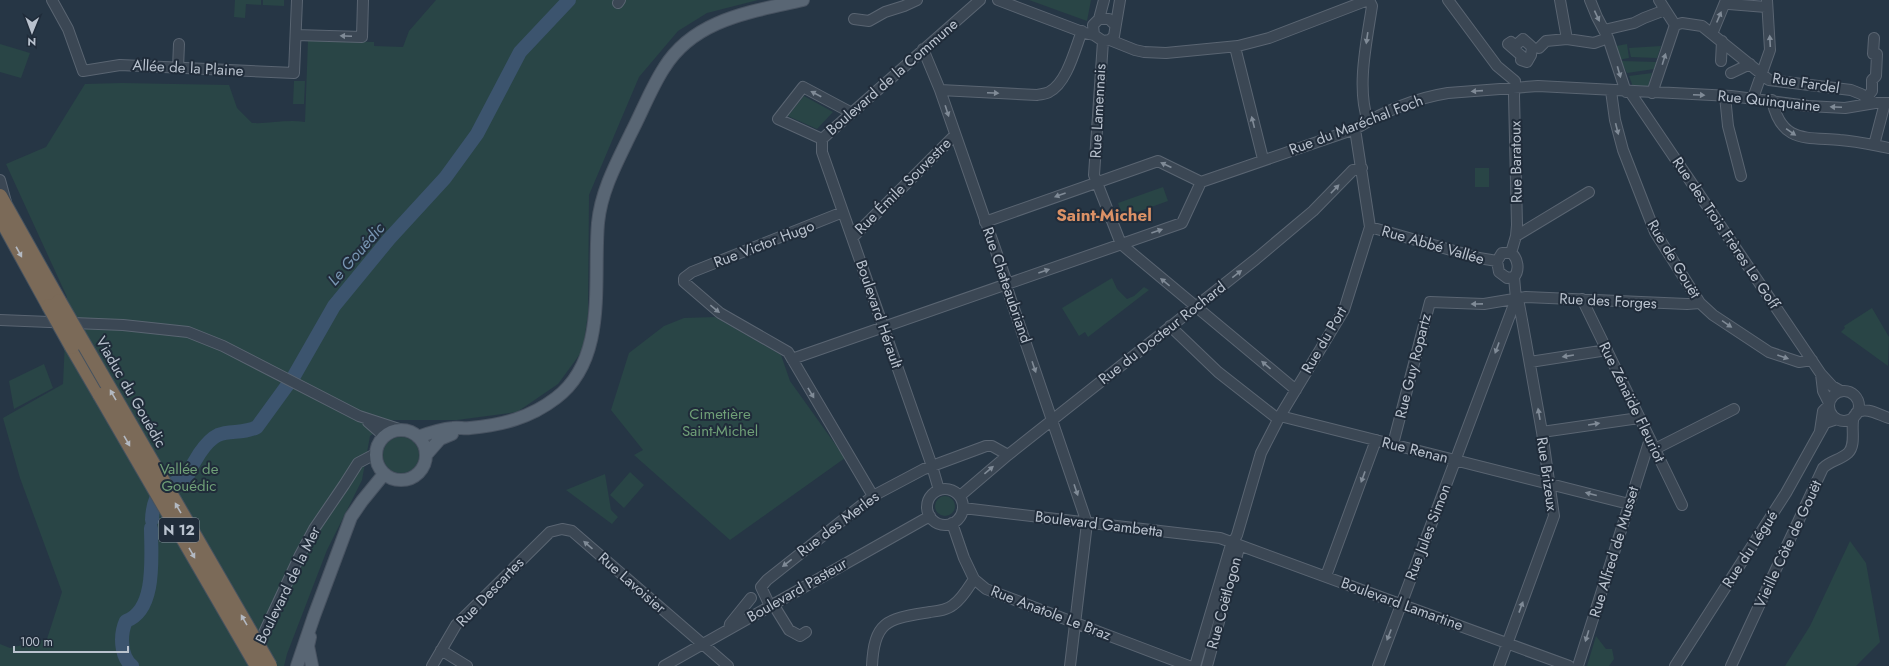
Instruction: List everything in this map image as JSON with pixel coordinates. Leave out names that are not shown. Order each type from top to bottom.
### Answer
[{"type":"highway","name":"N 12","points":[[0,196],[5,216],[54,304]]},
{"type":"highway","name":"Viaduc du Gouédic","points":[[54,304],[100,395],[257,666]]},
{"type":"highway","name":"Viaduc du Gouédic","points":[[54,304],[270,666]]},
{"type":"main road","points":[[426,455],[440,439],[468,429],[505,423],[530,415],[558,397],[578,374],[586,361],[591,344],[594,317],[598,222],[604,194],[663,68],[693,36],[713,24],[731,17],[803,0]]},
{"type":"main road","points":[[418,437],[454,428],[468,429]]},
{"type":"main road","points":[[362,501],[398,480],[413,477],[424,466],[426,455],[423,443],[418,437],[412,433],[402,430],[390,432],[382,431],[376,454],[379,468],[384,474],[398,480]]},
{"type":"main road","points":[[298,666],[314,616],[351,517],[384,474]]},
{"type":"main road","points":[[304,648],[309,666]]},
{"type":"main road","points":[[304,648],[312,666]]},
{"type":"street","name":"Allée de la Plaine","points":[[52,0],[68,29],[83,71],[120,65],[294,73],[296,35]]},
{"type":"street","points":[[297,0],[296,35],[362,37],[363,0]]},
{"type":"street","points":[[854,19],[869,21],[885,12],[917,0]]},
{"type":"street","points":[[998,0],[1082,31],[1105,29],[1128,48],[1155,53],[1235,46],[1269,38],[1369,0],[1372,6],[1364,71],[1364,110],[1368,121]]},
{"type":"street","points":[[1104,0],[1105,29]]},
{"type":"street","points":[[1105,29],[1120,0]]},
{"type":"street","points":[[1560,0],[1567,38]]},
{"type":"street","name":"Rue des Trois Frères Le Goff","points":[[1590,0],[1606,34],[1628,92],[1821,374],[1832,386],[1842,391]]},
{"type":"street","points":[[1652,93],[1675,25],[1659,0]]},
{"type":"street","points":[[1712,34],[1726,0],[1729,4],[1767,4],[1770,50],[1753,98]]},
{"type":"street","name":"Boulevard de la Commune","points":[[822,139],[850,112],[977,1]]},
{"type":"street","points":[[1452,1],[1497,66],[1516,84]]},
{"type":"street","points":[[1539,48],[1546,41],[1567,38],[1594,43],[1606,34],[1665,10]]},
{"type":"street","name":"Rue Fardel","points":[[1675,25],[1682,23],[1702,26],[1769,80],[1838,88],[1857,92],[1879,102]]},
{"type":"street","name":"Rue Lamennais","points":[[1105,29],[1094,175],[1121,244]]},
{"type":"street","points":[[940,90],[1037,96],[1049,92],[1059,85],[1065,76],[1082,31]]},
{"type":"street","points":[[1874,38],[1873,54],[1876,54],[1876,76],[1872,80],[1872,91],[1879,102],[1882,118],[1874,145]]},
{"type":"street","points":[[1721,61],[1722,41]]},
{"type":"street","points":[[178,68],[179,44]]},
{"type":"street","points":[[1235,46],[1263,159]]},
{"type":"street","name":"Rue Chateaubriand","points":[[923,49],[940,90],[954,135],[1008,284],[1008,291],[1087,523]]},
{"type":"street","points":[[1731,73],[1750,64]]},
{"type":"street","name":"Rue du Maréchal Foch","points":[[1201,182],[1355,128],[1368,121],[1434,95],[1516,84],[1611,91]]},
{"type":"street","name":"Rue Baratoux","points":[[1511,253],[1516,236],[1514,94],[1516,84]]},
{"type":"street","points":[[822,139],[778,119],[802,87],[850,112]]},
{"type":"street","name":"Rue Quinquaine","points":[[1611,91],[1726,96],[1772,100],[1808,106],[1845,108],[1879,102]]},
{"type":"street","name":"Rue de Gouët","points":[[1611,91],[1615,120],[1622,150],[1649,217],[1656,232],[1700,303],[1713,315],[1769,352],[1799,362],[1812,360]]},
{"type":"street","points":[[1726,96],[1728,122],[1741,176]]},
{"type":"street","points":[[1772,100],[1776,117],[1794,135],[1811,139],[1841,140],[1889,148]]},
{"type":"street","name":"Rue du Port","points":[[1190,666],[1230,548],[1234,542],[1261,453],[1279,418],[1344,310],[1370,228],[1355,128]]},
{"type":"street","name":"Rue Émile Souvestre","points":[[852,238],[954,135]]},
{"type":"street","name":"Boulevard Hérault","points":[[822,139],[822,152],[932,466],[939,490]]},
{"type":"street","points":[[873,496],[792,359],[1182,223],[1201,182],[1158,161],[985,222]]},
{"type":"street","name":"Rue du Docteur Rochard","points":[[960,496],[1008,455],[1170,326],[1256,260],[1313,211],[1353,170],[1362,168]]},
{"type":"street","points":[[0,180],[5,216]]},
{"type":"street","points":[[1516,236],[1589,192]]},
{"type":"street","name":"Rue Victor Hugo","points":[[792,359],[788,352],[720,313],[685,280],[692,272],[843,212]]},
{"type":"street","name":"Rue Abbé Vallée","points":[[1370,228],[1479,258],[1496,261]]},
{"type":"street","points":[[1121,244],[1296,390]]},
{"type":"street","points":[[1514,277],[1507,278],[1502,275],[1496,261],[1502,253],[1511,253],[1516,258],[1517,273],[1514,277],[1516,299]]},
{"type":"street","name":"Rue des Forges","points":[[1516,299],[1526,297],[1687,304],[1700,303]]},
{"type":"street","name":"Rue Brizeux","points":[[1499,666],[1554,516],[1530,362],[1519,304],[1516,299]]},
{"type":"street","name":"Rue Guy Ropartz","points":[[1393,444],[1430,302],[1484,304],[1516,299]]},
{"type":"street","name":"Rue Jules Simon","points":[[1378,666],[1516,299]]},
{"type":"street","name":"Rue Zénaïde Fleuriot","points":[[1582,299],[1682,506]]},
{"type":"street","points":[[0,320],[159,328],[188,332],[204,338],[359,416],[382,431]]},
{"type":"street","points":[[1170,326],[1218,372],[1279,418]]},
{"type":"street","points":[[1530,362],[1607,350]]},
{"type":"street","name":"Rue des Trois Frères Le Goff","points":[[1821,374],[1824,391],[1829,404]]},
{"type":"street","points":[[1852,433],[1840,419],[1831,413],[1829,404],[1835,394],[1842,391],[1850,392],[1857,401],[1870,407],[1877,414]]},
{"type":"street","points":[[1855,414],[1857,401]]},
{"type":"street","name":"Rue du Légué","points":[[1820,431],[1823,410],[1829,404]]},
{"type":"street","points":[[1655,449],[1734,409]]},
{"type":"street","points":[[1840,419],[1849,419],[1863,410],[1889,418]]},
{"type":"street","name":"Vieille Côte de Gouët","points":[[1731,666],[1823,468],[1829,462],[1849,452],[1852,445],[1855,414]]},
{"type":"street","name":"Rue Renan","points":[[1279,418],[1393,444],[1629,504]]},
{"type":"street","points":[[1542,432],[1640,418]]},
{"type":"street","name":"Rue du Légué","points":[[1675,666],[1786,493],[1808,456],[1825,423],[1840,419]]},
{"type":"street","name":"Rue Alfred de Musset","points":[[1578,666],[1650,439]]},
{"type":"street","points":[[1326,576],[1376,440]]},
{"type":"street","name":"Rue des Merles","points":[[772,605],[760,587],[873,496],[932,466],[986,446],[992,446],[1008,455]]},
{"type":"street","name":"Boulevard de la Mer","points":[[249,666],[314,529],[358,463],[376,454]]},
{"type":"street","points":[[950,489],[960,496],[964,508],[960,517],[952,523],[940,523],[930,516],[928,501],[934,492],[950,489]]},
{"type":"street","name":"Boulevard Gambetta","points":[[964,508],[1220,538],[1234,542]]},
{"type":"street","name":"Boulevard Pasteur","points":[[664,666],[930,516]]},
{"type":"street","name":"Rue Anatole Le Braz","points":[[952,523],[964,558],[974,579],[986,589],[1190,666]]},
{"type":"street","points":[[1070,666],[1087,523]]},
{"type":"street","name":"Rue Lavoisier","points":[[558,529],[572,531],[728,666]]},
{"type":"street","name":"Rue Descartes","points":[[432,666],[456,625],[550,532],[558,529]]},
{"type":"street","name":"Boulevard Lamartine","points":[[1234,542],[1569,666]]},
{"type":"street","name":"Rue Coëtlogon","points":[[1207,666],[1239,548],[1234,542]]},
{"type":"street","points":[[872,666],[874,644],[877,634],[885,624],[897,617],[943,610],[953,605],[974,579]]},
{"type":"street","points":[[729,629],[730,624],[751,598]]},
{"type":"street","points":[[772,605],[789,630],[800,636],[806,632]]},
{"type":"street","points":[[441,650],[467,666]]},
{"type":"green space","points":[[235,0],[261,0],[261,5],[246,4],[245,18],[234,17]]},
{"type":"green space","points":[[263,0],[284,0],[284,6],[263,5]]},
{"type":"green space","name":"Vallée de Gouédic","points":[[436,0],[758,0],[707,13],[678,31],[639,77],[589,195],[588,313],[583,350],[558,384],[517,412],[457,420],[392,420],[370,436],[362,480],[327,550],[287,654],[284,666],[0,666],[0,644],[10,648],[47,639],[62,592],[20,478],[3,418],[63,384],[67,297],[6,164],[46,147],[85,84],[122,83],[229,85],[237,108],[252,123],[292,121],[305,122],[308,40],[374,42],[374,46],[403,47],[409,31]]},
{"type":"green space","points":[[1029,0],[1091,0],[1087,21]]},
{"type":"green space","points":[[0,44],[30,53],[21,78],[0,72]]},
{"type":"green space","points":[[1627,44],[1629,58],[1618,60],[1616,46]]},
{"type":"green space","points":[[1661,46],[1657,58],[1631,57],[1629,48]]},
{"type":"green space","points":[[1621,61],[1657,62],[1654,69],[1627,73]]},
{"type":"green space","points":[[1652,73],[1647,89],[1633,87],[1629,76]]},
{"type":"green space","points":[[294,81],[305,81],[304,104],[293,104]]},
{"type":"green space","points":[[804,96],[833,112],[817,129],[788,116]]},
{"type":"green space","points":[[1475,168],[1489,168],[1489,187],[1475,187]]},
{"type":"green space","points":[[1163,187],[1168,201],[1123,217],[1118,203]]},
{"type":"green space","points":[[1112,278],[1117,289],[1127,299],[1134,296],[1144,287],[1149,290],[1088,337],[1085,332],[1079,336],[1062,308]]},
{"type":"green space","points":[[1872,308],[1889,337],[1888,366],[1841,332],[1845,328],[1844,326]]},
{"type":"green space","name":"Cimetière Saint-Michel","points":[[715,317],[781,355],[790,381],[845,458],[730,540],[634,455],[643,450],[611,410],[629,353],[664,326],[684,318]]},
{"type":"green space","points":[[44,364],[53,388],[14,409],[9,381]]},
{"type":"green space","points":[[401,437],[411,440],[416,445],[419,455],[416,465],[411,470],[401,473],[391,470],[386,465],[383,455],[386,445],[391,440]]},
{"type":"green space","points":[[630,472],[644,485],[624,508],[610,495]]},
{"type":"green space","points":[[605,474],[611,510],[618,517],[612,524],[566,490]]},
{"type":"green space","points":[[941,496],[949,496],[955,502],[955,510],[949,516],[941,516],[935,510],[935,502]]},
{"type":"green space","points":[[1850,541],[1866,563],[1880,642],[1856,666],[1785,666],[1810,626]]},
{"type":"green space","points":[[1596,636],[1606,649],[1612,649],[1614,659],[1609,666],[1587,666]]},
{"type":"waterway","name":"Le Gouédic","points":[[152,520],[157,497],[166,488],[187,477],[192,466],[208,442],[218,435],[257,427],[294,376],[334,306],[389,239],[445,178],[477,134],[520,52],[569,0]]},
{"type":"waterway","name":"Le Gouédic","points":[[132,666],[125,657],[122,638],[126,621],[136,615],[143,606],[148,594],[151,566],[151,528]]},
{"type":"district","name":"Saint-Michel","points":[[1104,215]]}]
